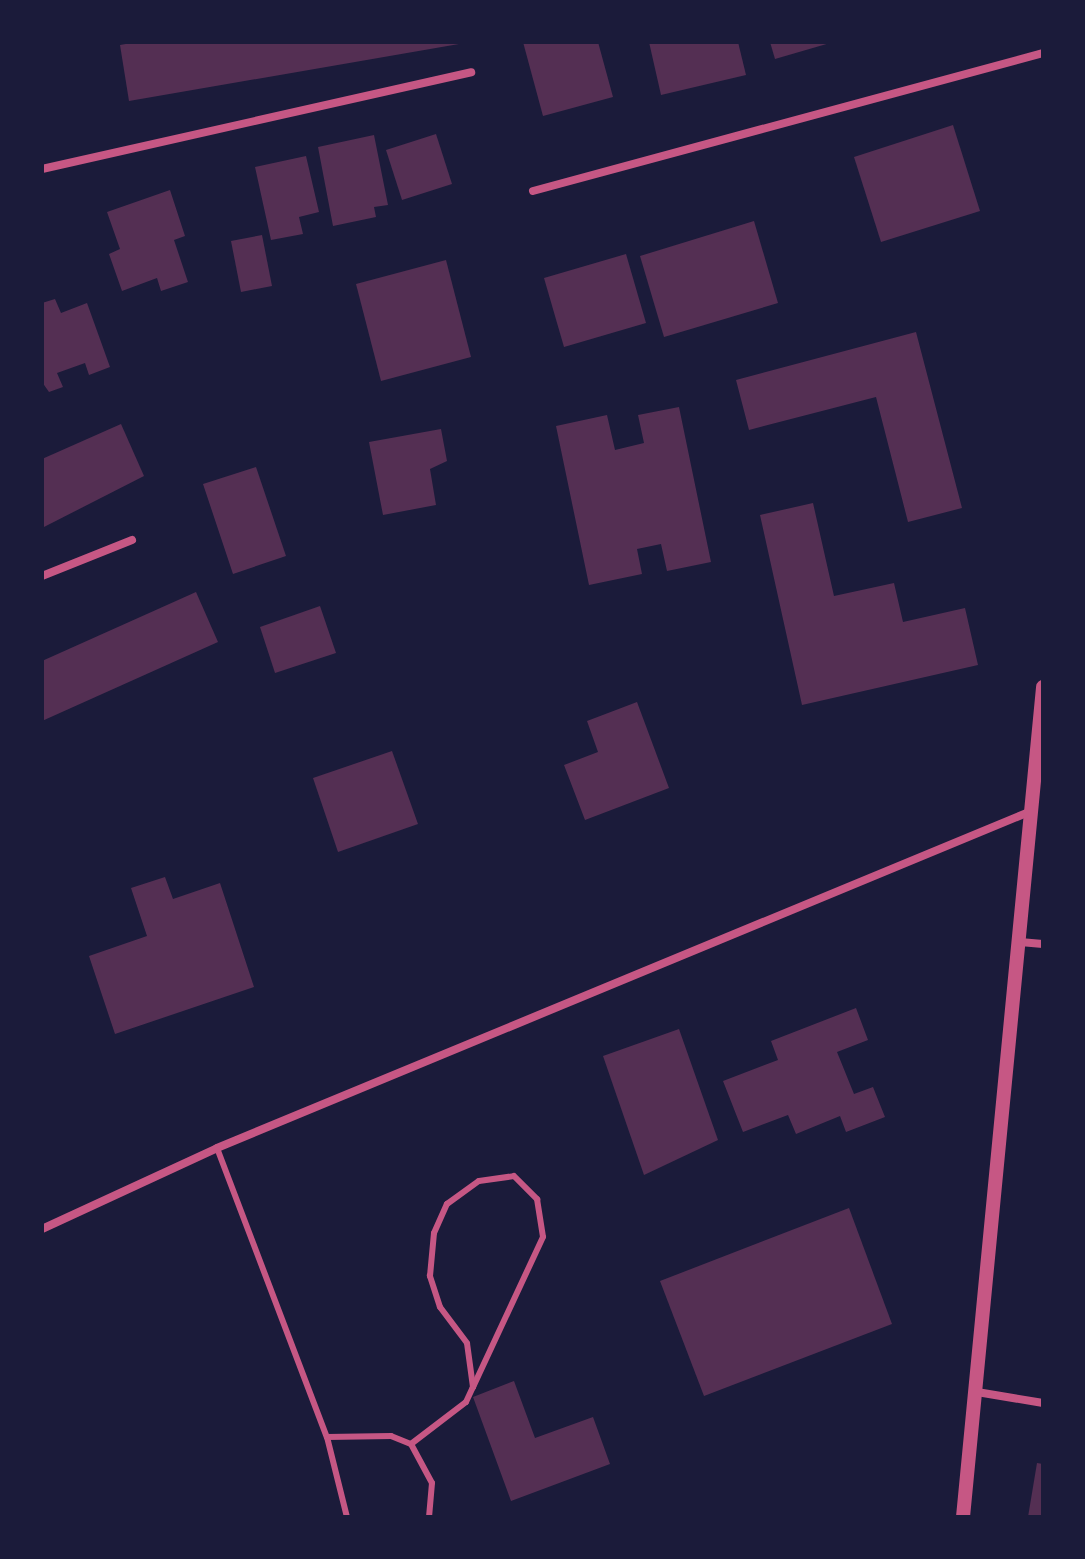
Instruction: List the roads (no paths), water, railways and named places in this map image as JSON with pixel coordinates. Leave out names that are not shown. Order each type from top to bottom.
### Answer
[{"type":"street","points":[[533,191],[1043,53]]},
{"type":"street","points":[[42,169],[471,72]]},
{"type":"street","points":[[42,576],[132,540]]},
{"type":"street","points":[[963,1517],[1043,687]]},
{"type":"street","points":[[42,1229],[217,1148],[1029,812]]},
{"type":"street","points":[[1020,942],[1043,944]]},
{"type":"street","points":[[977,1392],[1043,1403]]},
{"type":"lane","points":[[217,1148],[327,1437],[347,1517]]},
{"type":"lane","points":[[411,1444],[466,1402],[473,1387],[543,1237],[537,1199],[514,1176],[497,1173],[468,1188],[447,1204],[434,1233],[430,1276],[440,1307],[467,1343],[473,1387]]},
{"type":"lane","points":[[327,1437],[391,1436],[411,1444],[432,1483],[429,1517]]}]
